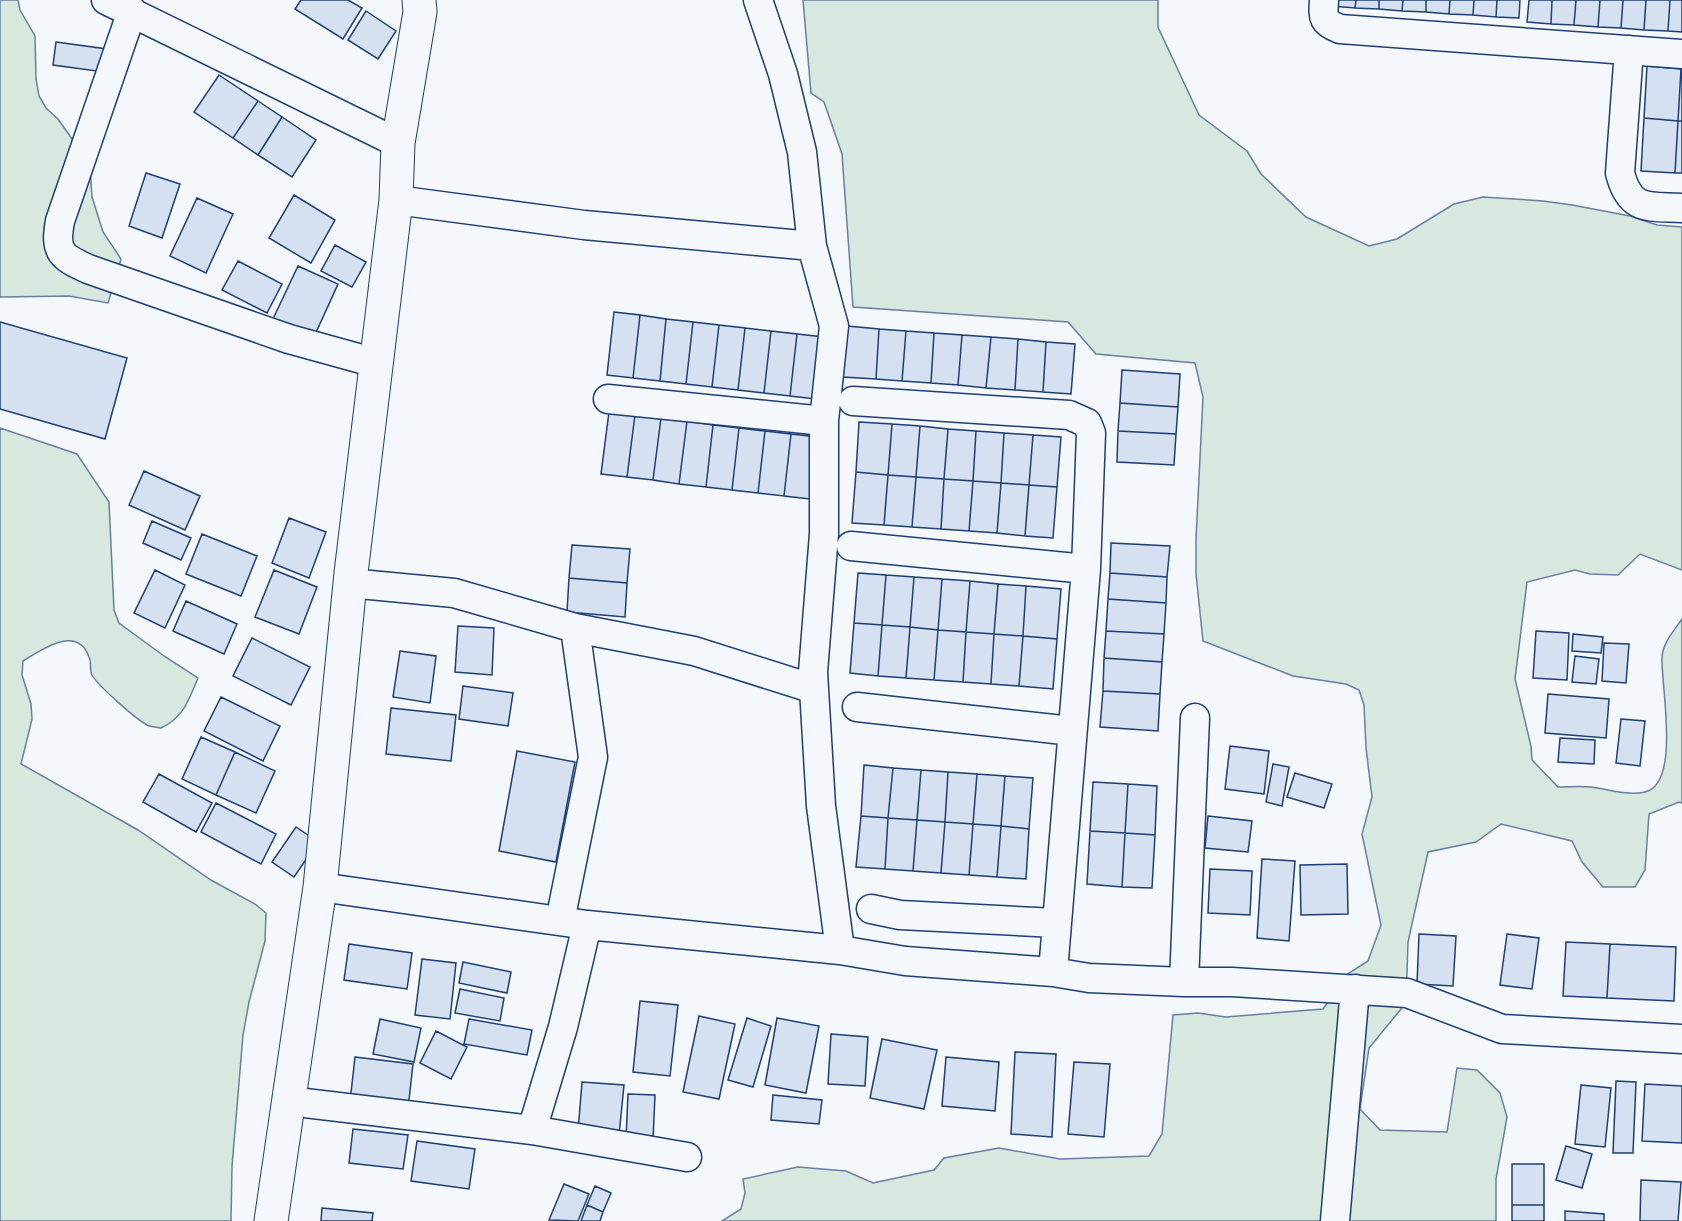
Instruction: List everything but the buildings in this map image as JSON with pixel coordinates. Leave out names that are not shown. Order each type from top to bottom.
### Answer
[{"type":"main road","points":[[271,1221],[320,887],[350,583],[396,200],[398,143],[420,12],[419,0]]},
{"type":"street","points":[[106,0],[398,143]]},
{"type":"street","points":[[758,0],[783,74],[802,152],[812,246],[834,326],[824,421],[824,534],[813,672],[821,806],[840,950]]},
{"type":"street","points":[[1324,0],[1323,16],[1329,24],[1340,29],[1682,54]]},
{"type":"street","points":[[132,11],[60,221],[58,232],[64,258],[88,269],[289,339],[376,363]]},
{"type":"street","points":[[1629,50],[1620,173],[1624,189],[1632,200],[1644,205],[1682,208]]},
{"type":"street","points":[[396,200],[584,225],[812,246]]},
{"type":"street","points":[[608,399],[824,421]]},
{"type":"street","points":[[853,401],[1069,415],[1087,423],[1091,433],[1086,569],[1053,972]]},
{"type":"street","points":[[851,546],[1086,569]]},
{"type":"street","points":[[350,583],[454,593],[575,628],[694,651],[814,689]]},
{"type":"street","points":[[532,1130],[563,1027],[593,757],[575,628]]},
{"type":"street","points":[[857,707],[1072,731]]},
{"type":"street","points":[[1184,982],[1195,718]]},
{"type":"street","points":[[320,887],[574,923],[840,950],[905,961],[1053,972],[1089,978],[1232,982],[1407,993],[1502,1029],[1682,1039]]},
{"type":"street","points":[[871,909],[900,915],[1056,923]]},
{"type":"street","points":[[1335,1221],[1355,989]]},
{"type":"street","points":[[288,1101],[532,1130],[687,1157]]},
{"type":"shaded area","points":[[0,0],[18,0],[20,10],[35,36],[36,79],[39,96],[46,108],[58,119],[90,168],[92,197],[103,232],[121,259],[108,303],[69,296],[0,297]]},
{"type":"shaded area","points":[[803,0],[1158,0],[1158,27],[1199,115],[1247,151],[1261,174],[1306,217],[1369,246],[1397,239],[1454,204],[1483,197],[1572,205],[1630,216],[1657,225],[1682,227],[1682,570],[1640,554],[1618,575],[1590,574],[1575,570],[1527,582],[1515,679],[1531,746],[1532,760],[1558,787],[1591,787],[1618,792],[1645,792],[1656,785],[1663,772],[1667,732],[1662,659],[1669,637],[1682,619],[1682,803],[1679,802],[1649,814],[1645,870],[1635,887],[1603,887],[1582,862],[1572,841],[1501,824],[1476,842],[1428,852],[1408,942],[1406,1003],[1369,1048],[1360,1109],[1380,1130],[1447,1132],[1457,1068],[1477,1070],[1500,1093],[1507,1117],[1496,1179],[1496,1221],[722,1221],[741,1209],[745,1193],[743,1179],[798,1167],[846,1171],[873,1183],[934,1170],[944,1158],[999,1148],[1060,1159],[1149,1156],[1162,1134],[1173,1015],[1198,1013],[1226,1017],[1323,1009],[1346,975],[1368,961],[1381,925],[1362,834],[1372,797],[1364,705],[1359,690],[1346,684],[1293,676],[1203,641],[1196,574],[1196,539],[1203,397],[1195,363],[1096,354],[1068,322],[853,307],[842,154],[824,102],[811,93]]},
{"type":"shaded area","points":[[0,428],[77,454],[109,502],[114,610],[119,623],[198,678],[188,701],[175,719],[161,728],[152,727],[126,709],[96,680],[91,673],[90,659],[83,647],[76,642],[68,641],[49,646],[23,661],[22,675],[31,704],[32,719],[21,764],[138,830],[211,880],[255,904],[266,913],[265,941],[243,1035],[232,1166],[231,1221],[0,1221]]}]
